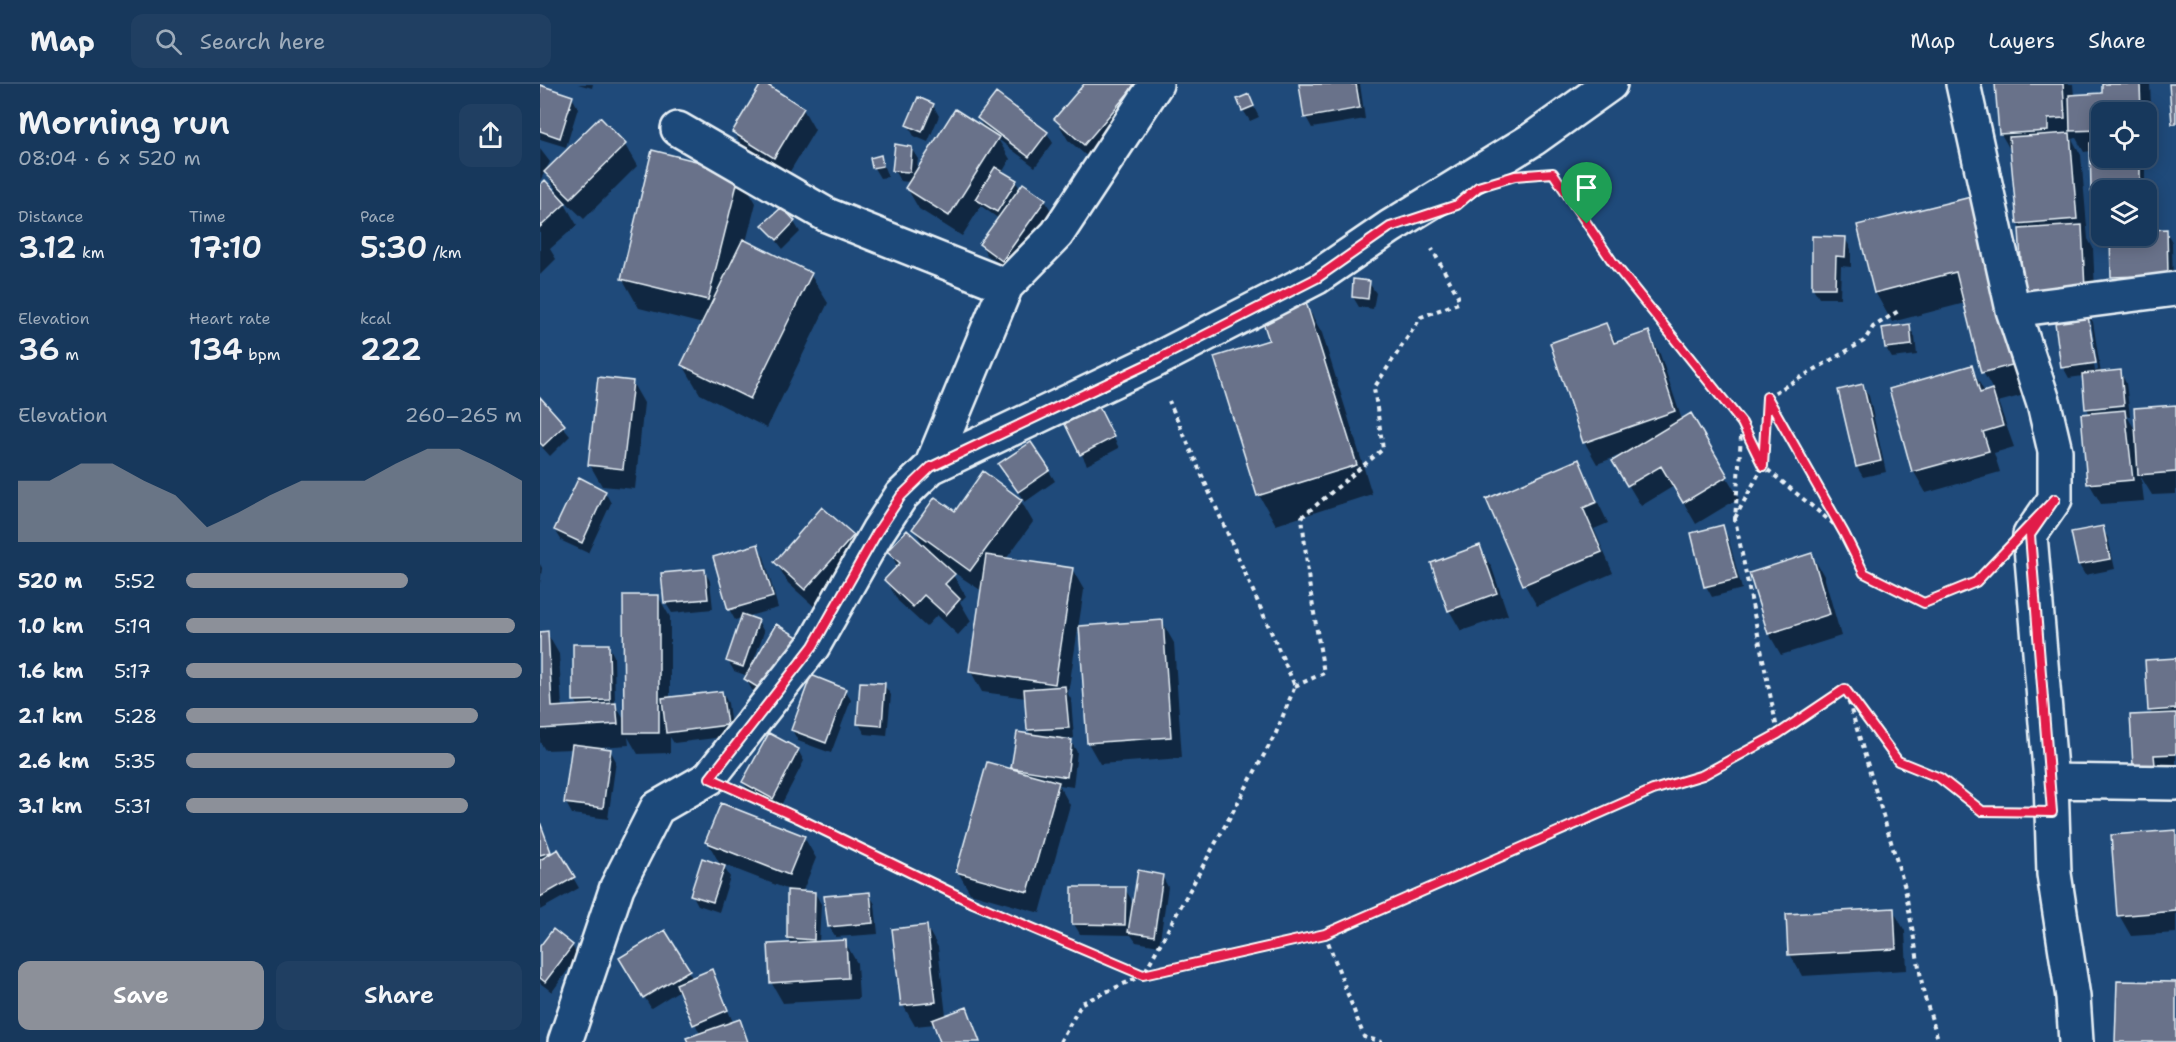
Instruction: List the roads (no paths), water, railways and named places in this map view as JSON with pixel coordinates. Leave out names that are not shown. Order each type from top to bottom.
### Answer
[{"type":"street","points":[[931,467],[1006,286],[1057,234],[1156,84]]},
{"type":"street","points":[[565,1042],[617,887],[657,808],[710,778],[813,646],[878,531],[901,496],[931,467],[1152,362],[1317,278],[1390,227],[1533,139],[1610,84]]},
{"type":"street","points":[[1964,84],[2013,310],[2044,404],[2055,451],[2055,499],[2030,535],[2051,796],[2054,874],[2073,998],[2076,1042]]},
{"type":"street","points":[[678,129],[827,215],[1006,286]]},
{"type":"street","points":[[2013,310],[2176,289]]},
{"type":"street","points":[[2051,796],[2176,783]]}]
